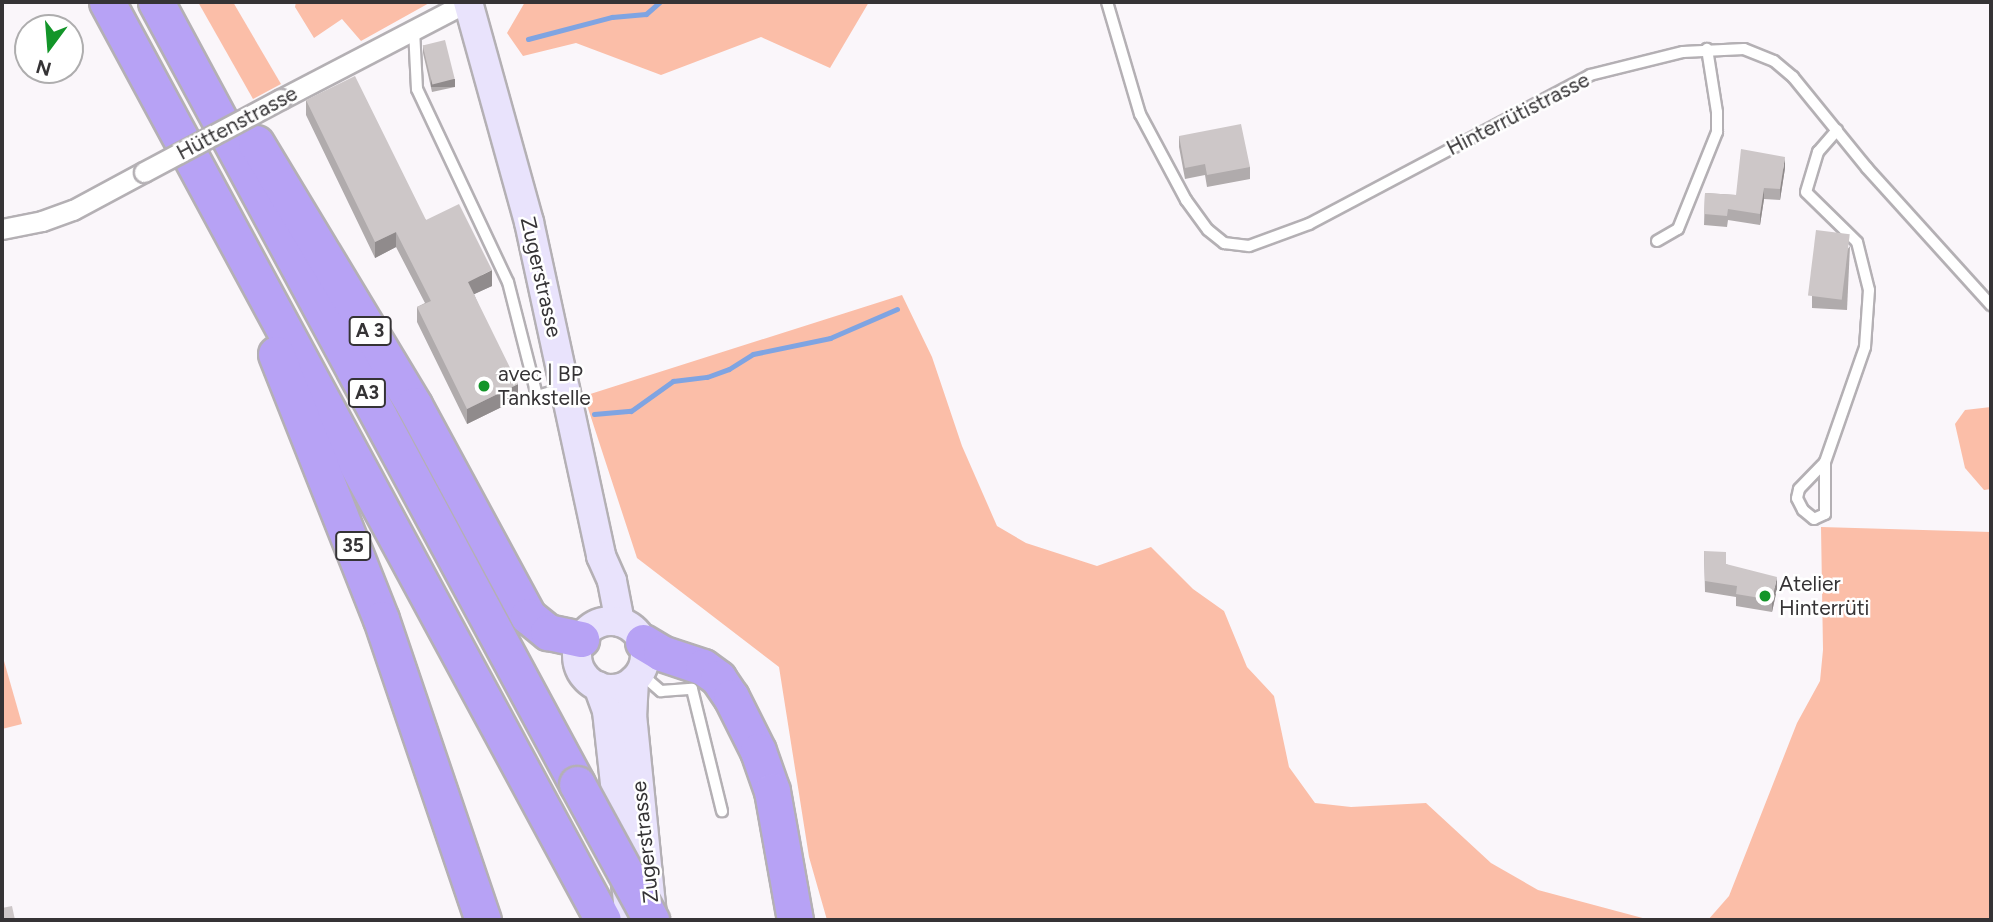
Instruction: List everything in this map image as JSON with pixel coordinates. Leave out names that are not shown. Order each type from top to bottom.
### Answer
[{"type":"highway","name":"A3","points":[[107,2],[603,920]]},
{"type":"highway","name":"A3","points":[[156,2],[652,920]]},
{"type":"highway","name":"A 3","points":[[168,2],[387,359],[528,616],[548,632],[620,646]]},
{"type":"highway","name":"35","points":[[204,179],[381,619],[483,920]]},
{"type":"highway","points":[[620,646],[661,653],[703,667],[718,678],[731,698],[758,751],[772,791],[795,920]]},
{"type":"main road","name":"Zugerstrasse","points":[[467,2],[529,222],[601,556],[612,581],[632,715],[652,920]]},
{"type":"main road","name":"Zugerstrasse","points":[[620,646],[577,661],[588,680],[598,686],[607,711],[630,920]]},
{"type":"main road","points":[[598,686],[617,688],[620,646]]},
{"type":"street","name":"Hüttenstrasse","points":[[2,229],[42,221],[73,210],[467,2]]},
{"type":"lane","name":"Hinterrütistrasse","points":[[1107,2],[1140,114],[1186,200],[1208,230],[1224,243],[1249,246],[1309,224],[1590,75],[1661,56],[1707,49],[1744,50],[1774,61],[1801,86],[1953,266],[1991,304]]},
{"type":"lane","points":[[414,29],[417,89],[508,282],[537,396],[565,387]]},
{"type":"lane","points":[[1657,241],[1678,229],[1717,132],[1717,112],[1709,76],[1707,49]]},
{"type":"lane","points":[[1825,462],[1799,489],[1797,498],[1803,510],[1814,519],[1825,514],[1825,462],[1865,347],[1869,290],[1857,242],[1805,192],[1818,152],[1837,130]]},
{"type":"lane","points":[[620,646],[661,691],[692,689],[722,811]]},
{"type":"shaded area","points":[[198,2],[233,2],[281,84],[253,99]]},
{"type":"shaded area","points":[[296,2],[431,2],[361,41],[342,19],[314,38],[295,7]]},
{"type":"shaded area","points":[[525,2],[869,2],[830,68],[761,37],[661,75],[576,43],[523,56],[507,33]]},
{"type":"shaded area","points":[[902,295],[932,357],[962,446],[997,526],[1026,543],[1097,566],[1151,547],[1193,589],[1224,611],[1247,667],[1274,696],[1289,767],[1315,803],[1351,807],[1426,803],[1491,863],[1538,890],[1650,920],[827,920],[809,857],[779,667],[637,558],[584,396]]},
{"type":"shaded area","points":[[1991,407],[1991,489],[1984,490],[1965,468],[1955,424],[1965,410]]},
{"type":"shaded area","points":[[1821,527],[1991,532],[1991,920],[1708,920],[1729,896],[1797,723],[1820,681],[1823,650]]},
{"type":"shaded area","points":[[2,654],[22,724],[2,729]]},
{"type":"building","points":[[445,40],[455,79],[432,84],[423,46]]},
{"type":"building","points":[[355,76],[426,220],[459,204],[492,270],[468,282],[518,384],[467,409],[417,307],[431,301],[396,232],[375,242],[306,100]]},
{"type":"building","points":[[1241,124],[1250,167],[1207,175],[1205,164],[1185,168],[1179,136]]},
{"type":"building","points":[[1741,149],[1785,157],[1780,189],[1764,188],[1760,214],[1728,209],[1727,216],[1704,214],[1705,193],[1736,195]]},
{"type":"building","points":[[1816,230],[1850,234],[1842,300],[1808,296]]},
{"type":"building","points":[[1704,551],[1726,552],[1726,564],[1777,577],[1772,600],[1736,594],[1737,586],[1705,581]]},
{"type":"building","points":[[12,906],[15,920],[2,920],[2,908]]},
{"type":"waterway","points":[[528,39],[612,17],[646,14],[660,2]]},
{"type":"waterway","points":[[594,414],[631,411],[673,381],[707,377],[729,369],[753,354],[830,338],[897,309]]},
{"type":"place","name":"avec | BP Tankstelle","points":[[484,386]]},
{"type":"place","name":"Atelier Hinterrüti","points":[[1765,596]]}]
